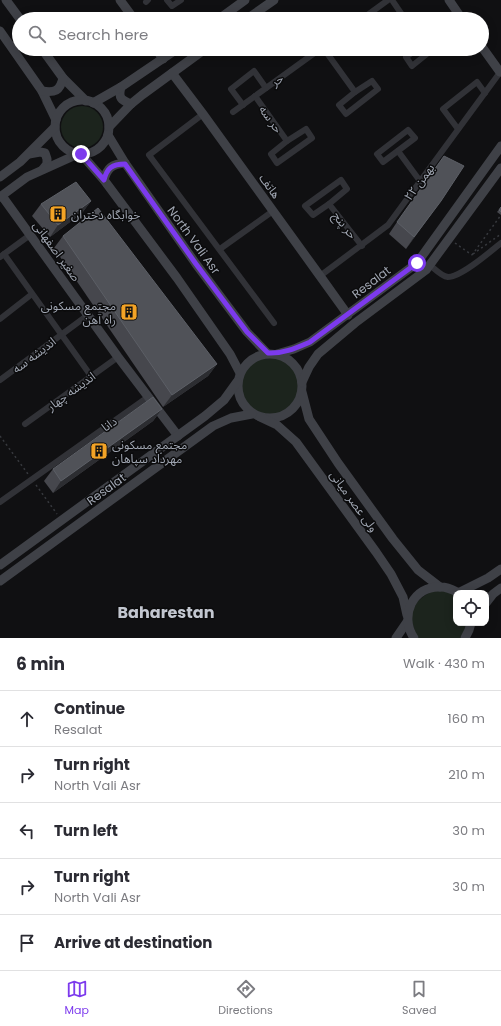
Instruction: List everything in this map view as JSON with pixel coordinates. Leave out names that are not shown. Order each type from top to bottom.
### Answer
[{"type":"main road","points":[[6,0],[15,12]]},
{"type":"main road","points":[[120,0],[129,12]]},
{"type":"main road","points":[[229,12],[245,0]]},
{"type":"main road","points":[[257,12],[274,0]]},
{"type":"main road","points":[[449,0],[457,12]]},
{"type":"main road","points":[[0,31],[12,48]]},
{"type":"main road","points":[[18,56],[42,91],[56,124]]},
{"type":"main road","points":[[47,56],[63,78],[90,102],[100,107],[108,120],[108,131],[105,142],[100,148],[86,154],[71,152],[64,148],[59,142],[56,135],[56,124],[59,113],[64,107],[71,103],[78,101],[90,102],[121,87],[168,56]]},
{"type":"main road","points":[[108,131],[131,104],[195,56]]},
{"type":"main road","points":[[488,56],[500,72]]},
{"type":"main road","name":"هاتف","points":[[172,73],[348,315]]},
{"type":"main road","points":[[42,91],[56,91],[61,86],[63,78]]},
{"type":"main road","points":[[121,87],[119,94],[120,98],[124,102],[131,104]]},
{"type":"main road","points":[[0,177],[20,162],[56,124]]},
{"type":"main road","name":"North Vali Asr","points":[[108,131],[125,164],[196,264],[247,332],[272,354]]},
{"type":"main road","name":"Resalat","points":[[272,354],[294,349],[310,342],[417,263],[501,146]]},
{"type":"main road","points":[[28,154],[40,152],[45,153],[47,164],[43,169]]},
{"type":"main road","points":[[1,196],[27,177],[80,154]]},
{"type":"main road","points":[[80,154],[104,180],[177,278],[230,354],[240,373]]},
{"type":"main road","points":[[104,180],[106,173],[111,167],[117,164],[125,164]]},
{"type":"main road","name":"Resalat","points":[[302,382],[309,367],[318,354],[355,323],[426,270],[501,168]]},
{"type":"main road","name":"صغیر اصفهانی","points":[[1,196],[118,357],[178,436]]},
{"type":"main road","points":[[272,354],[286,358],[294,364],[300,372],[302,392],[298,402],[291,411],[282,416],[271,419],[256,416],[245,408],[240,400],[237,382],[240,373],[247,363],[256,356],[272,354]]},
{"type":"main road","name":"Resalat","points":[[0,565],[178,436],[224,400],[237,382]]},
{"type":"main road","name":"ولی عصر میانی","points":[[302,392],[309,419],[338,463],[393,539],[418,570],[440,587],[454,590]]},
{"type":"main road","name":"Resalat","points":[[0,582],[213,426],[231,418],[256,416]]},
{"type":"main road","name":"ولی عصر میانی","points":[[256,416],[277,425],[296,442],[391,574],[403,598],[408,628],[414,638]]},
{"type":"main road","points":[[465,590],[488,578],[501,569]]},
{"type":"main road","points":[[396,638],[407,618],[410,606],[415,598],[422,592],[431,588],[440,587]]},
{"type":"main road","points":[[489,599],[501,588]]},
{"type":"main road","points":[[465,638],[471,630]]},
{"type":"street","points":[[167,0],[172,6],[181,0]]},
{"type":"street","points":[[369,12],[379,3],[388,0]]},
{"type":"street","points":[[392,0],[400,12]]},
{"type":"street","name":"حر","points":[[233,112],[306,56]]},
{"type":"street","points":[[329,56],[355,92]]},
{"type":"street","points":[[407,56],[406,57],[412,66],[424,56]]},
{"type":"street","points":[[243,105],[231,88],[254,71],[266,88]]},
{"type":"street","name":"۲۲ بهمن","points":[[320,276],[388,225],[500,72]]},
{"type":"street","points":[[372,81],[378,89],[346,114],[340,105],[355,92],[372,81]]},
{"type":"street","points":[[458,129],[443,109],[477,82],[485,93]]},
{"type":"street","name":"حر سه","points":[[255,96],[287,141]]},
{"type":"street","points":[[203,114],[149,155],[274,323]]},
{"type":"street","points":[[306,129],[312,138],[277,163],[271,154],[287,141],[306,129]]},
{"type":"street","points":[[408,130],[415,138],[398,151],[383,162],[377,154],[408,130]]},
{"type":"street","points":[[398,151],[420,181]]},
{"type":"street","points":[[341,180],[347,189],[329,204],[313,215],[305,206],[341,180]]},
{"type":"street","name":"حر پنج","points":[[329,204],[362,246]]},
{"type":"street","points":[[220,249],[273,211]]},
{"type":"street","points":[[30,235],[2,256],[32,294],[91,376]]},
{"type":"street","points":[[430,264],[440,274],[448,277],[458,274],[466,269],[501,243]]},
{"type":"street","points":[[0,319],[32,294]]},
{"type":"street","name":"اندیشه سه","points":[[0,380],[88,315]]},
{"type":"street","name":"اندیشه چهار","points":[[25,424],[118,357]]},
{"type":"street","name":"دانا","points":[[0,502],[148,397]]},
{"type":"path","points":[[472,255],[501,215]]},
{"type":"path","points":[[472,255],[500,234]]},
{"type":"path","points":[[449,239],[472,255]]},
{"type":"shaded area","points":[[78,106],[86,106],[94,109],[100,115],[103,127],[100,139],[94,145],[86,148],[78,148],[70,145],[64,139],[61,131],[61,123],[64,115],[70,109]]},
{"type":"shaded area","points":[[264,357],[276,357],[291,365],[299,380],[299,392],[291,407],[276,415],[264,415],[249,407],[241,392],[241,380],[249,365]]},
{"type":"shaded area","points":[[442,590],[453,594],[453,626],[467,626],[460,638],[419,638],[416,635],[411,618],[413,610],[417,602],[432,591]]},
{"type":"building","points":[[444,156],[464,166],[441,201],[414,237],[397,222]]},
{"type":"building","points":[[76,182],[91,201],[58,225],[41,204]]},
{"type":"building","name":"مجتمع مسکونی راه آهن","points":[[98,208],[217,364],[172,395],[63,236]]},
{"type":"building","name":"مجتمع مسکونی مهرداد سپاهان","points":[[153,397],[162,409],[61,481],[53,469]]},
{"type":"place","name":"خوابگاه دختران","points":[[58,214]]},
{"type":"place","name":"مجتمع مسکونی راه آهن","points":[[129,312]]},
{"type":"place","name":"مجتمع مسکونی مهرداد سپاهان","points":[[99,451]]},
{"type":"district","name":"Baharestan","points":[[166,612]]},
{"type":"route","points":[[81,154],[104,180],[106,173],[111,167],[117,164],[125,164],[196,264],[247,332],[268,353],[277,354],[310,342],[417,263]]}]
